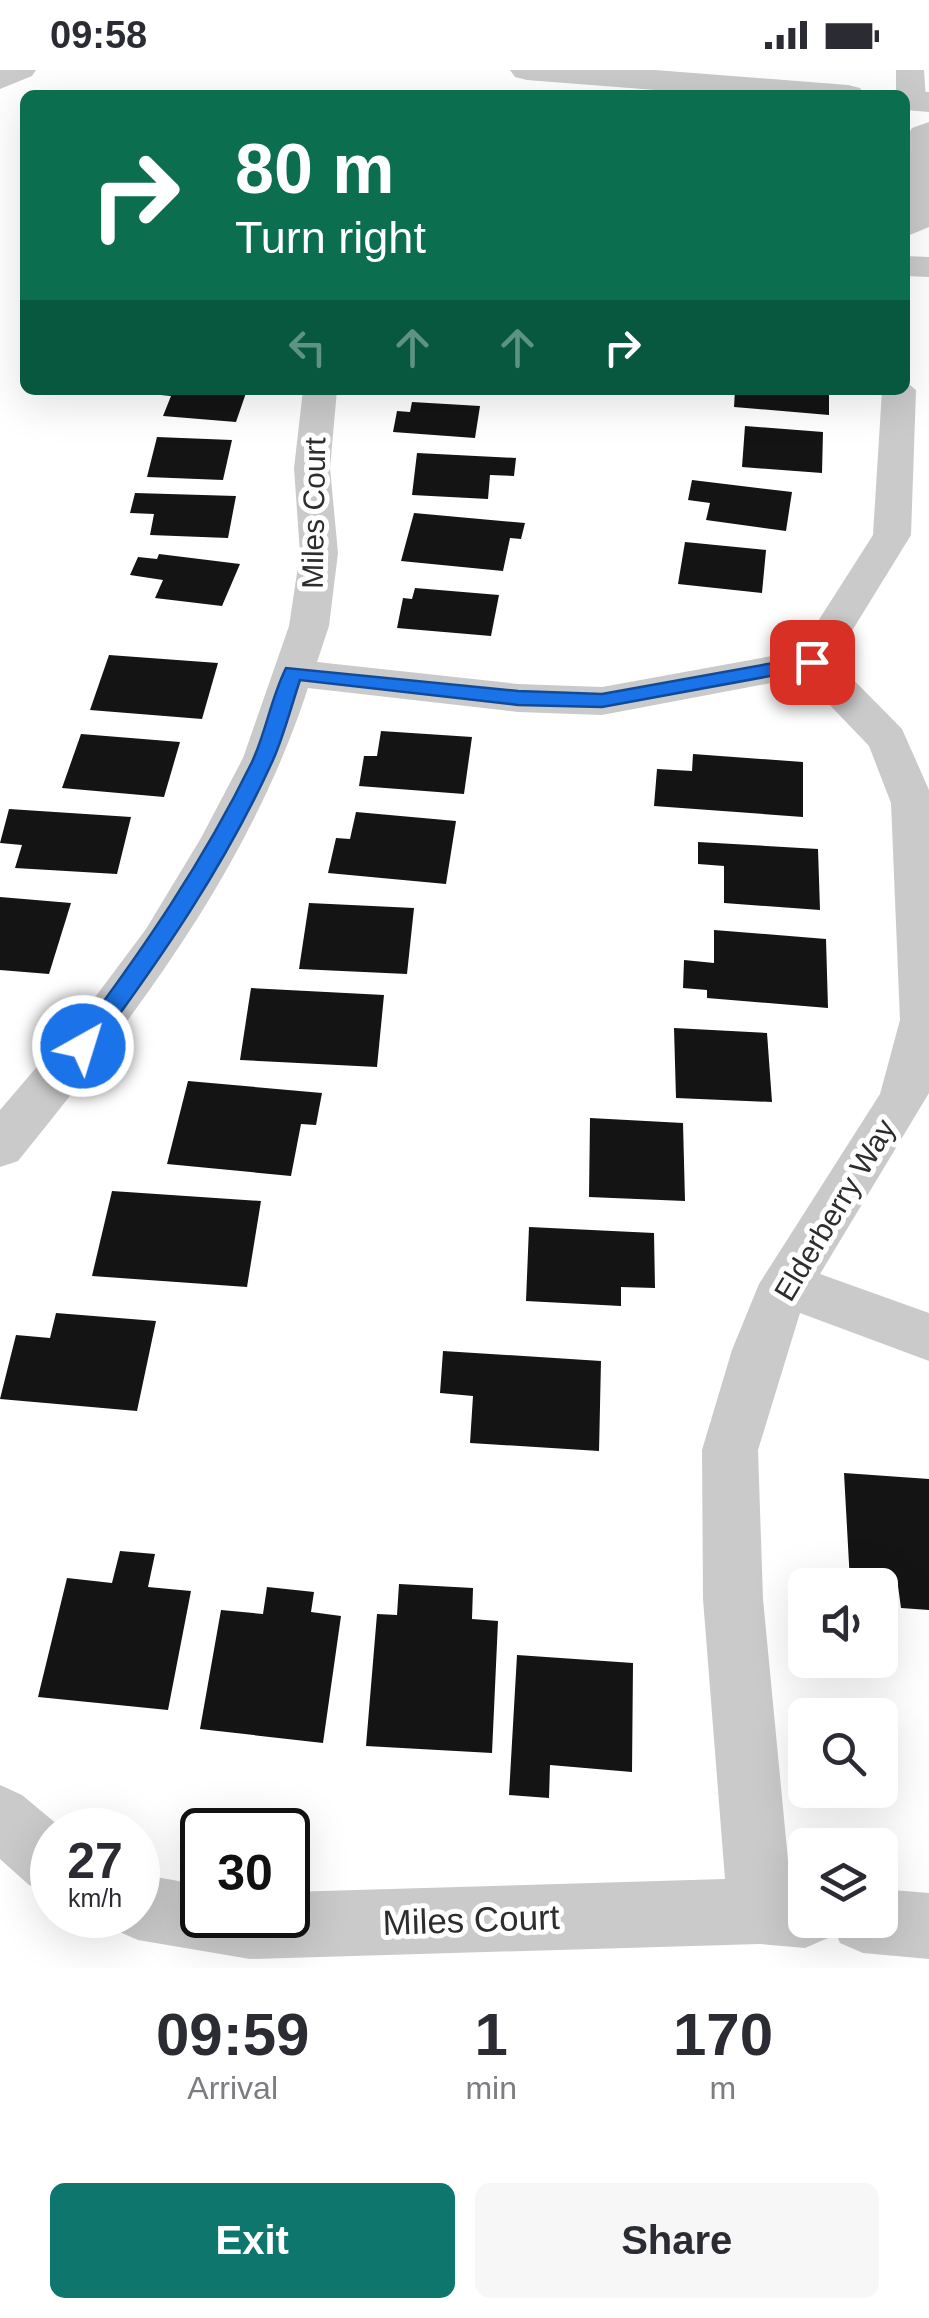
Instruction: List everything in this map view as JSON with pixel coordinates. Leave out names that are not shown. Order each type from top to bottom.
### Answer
[{"type":"street","points":[[0,78],[7,70]]},
{"type":"street","points":[[0,78],[22,70]]},
{"type":"street","points":[[530,70],[768,90]]},
{"type":"street","points":[[910,224],[922,218],[923,134],[929,131]]},
{"type":"street","name":"Miles Court","points":[[0,1146],[104,1022],[162,941],[220,844],[264,758],[309,626],[320,553],[312,468],[319,395]]},
{"type":"street","points":[[293,673],[518,698],[602,700],[812,662],[892,535],[899,395]]},
{"type":"street","name":"Elderberry Way","points":[[782,1913],[733,1599],[730,1450],[759,1350],[785,1284],[902,1099],[924,1020],[913,803],[887,739],[812,662]]},
{"type":"street","points":[[785,1284],[929,1337]]},
{"type":"street","points":[[0,1817],[30,1843]]},
{"type":"street","name":"Miles Court","points":[[160,1911],[250,1926],[782,1913]]},
{"type":"street","points":[[898,1923],[929,1926]]},
{"type":"building","points":[[161,395],[245,395],[236,422],[163,416],[171,396]]},
{"type":"building","points":[[735,395],[829,395],[829,415],[734,407]]},
{"type":"building","points":[[412,402],[480,406],[475,438],[393,432],[397,411],[410,412]]},
{"type":"building","points":[[745,426],[823,432],[822,473],[742,467]]},
{"type":"building","points":[[157,437],[232,440],[223,480],[147,477]]},
{"type":"building","points":[[417,453],[516,458],[514,476],[490,475],[488,499],[412,495]]},
{"type":"building","points":[[692,480],[792,492],[786,531],[706,520],[710,503],[688,500]]},
{"type":"building","points":[[135,493],[236,496],[228,538],[150,535],[154,514],[130,513]]},
{"type":"building","points":[[414,513],[525,523],[521,539],[510,538],[503,571],[401,561]]},
{"type":"building","points":[[685,542],[766,550],[762,593],[678,584]]},
{"type":"building","points":[[159,554],[240,564],[222,606],[155,598],[163,580],[130,575],[138,557],[157,559]]},
{"type":"building","points":[[415,588],[499,595],[491,636],[397,628],[403,598],[412,599]]},
{"type":"building","points":[[109,655],[218,663],[202,719],[90,710]]},
{"type":"building","points":[[381,731],[472,737],[464,794],[359,786],[364,756],[377,756]]},
{"type":"building","points":[[81,734],[180,742],[164,797],[62,788]]},
{"type":"building","points":[[693,754],[803,762],[803,817],[654,806],[657,769],[692,771]]},
{"type":"building","points":[[9,809],[131,817],[117,874],[15,868],[22,845],[0,843]]},
{"type":"building","points":[[356,812],[456,821],[446,884],[328,873],[336,838],[350,839]]},
{"type":"building","points":[[698,842],[818,849],[820,910],[724,903],[724,866],[698,864]]},
{"type":"building","points":[[0,897],[71,903],[49,974],[0,970]]},
{"type":"building","points":[[309,903],[414,908],[407,974],[299,969]]},
{"type":"building","points":[[714,930],[826,939],[828,1008],[707,998],[707,990],[683,988],[684,960],[714,963]]},
{"type":"building","points":[[251,988],[384,995],[377,1067],[240,1060]]},
{"type":"building","points":[[674,1028],[767,1033],[772,1102],[676,1098]]},
{"type":"building","points":[[188,1081],[322,1093],[316,1125],[301,1124],[291,1176],[167,1164]]},
{"type":"building","points":[[590,1118],[683,1123],[685,1201],[589,1197]]},
{"type":"building","points":[[112,1191],[261,1201],[247,1287],[92,1276]]},
{"type":"building","points":[[529,1227],[654,1233],[655,1288],[621,1287],[621,1306],[526,1301]]},
{"type":"building","points":[[56,1313],[156,1321],[137,1411],[0,1399],[16,1335],[50,1338]]},
{"type":"building","points":[[443,1351],[601,1361],[599,1451],[470,1443],[473,1396],[440,1393]]},
{"type":"building","points":[[844,1473],[929,1479],[929,1610],[901,1608],[898,1568],[849,1568]]},
{"type":"building","points":[[120,1551],[155,1554],[148,1587],[191,1591],[168,1710],[38,1697],[67,1578],[112,1583]]},
{"type":"building","points":[[399,1584],[473,1588],[472,1619],[498,1621],[492,1753],[366,1746],[377,1614],[397,1615]]},
{"type":"building","points":[[267,1587],[314,1592],[311,1612],[341,1616],[323,1743],[200,1729],[221,1610],[263,1614]]},
{"type":"building","points":[[517,1655],[633,1663],[632,1772],[550,1765],[549,1798],[509,1795]]},
{"type":"route","points":[[83,1046],[162,941],[220,844],[264,758],[293,673],[518,698],[602,700],[812,662]]}]
